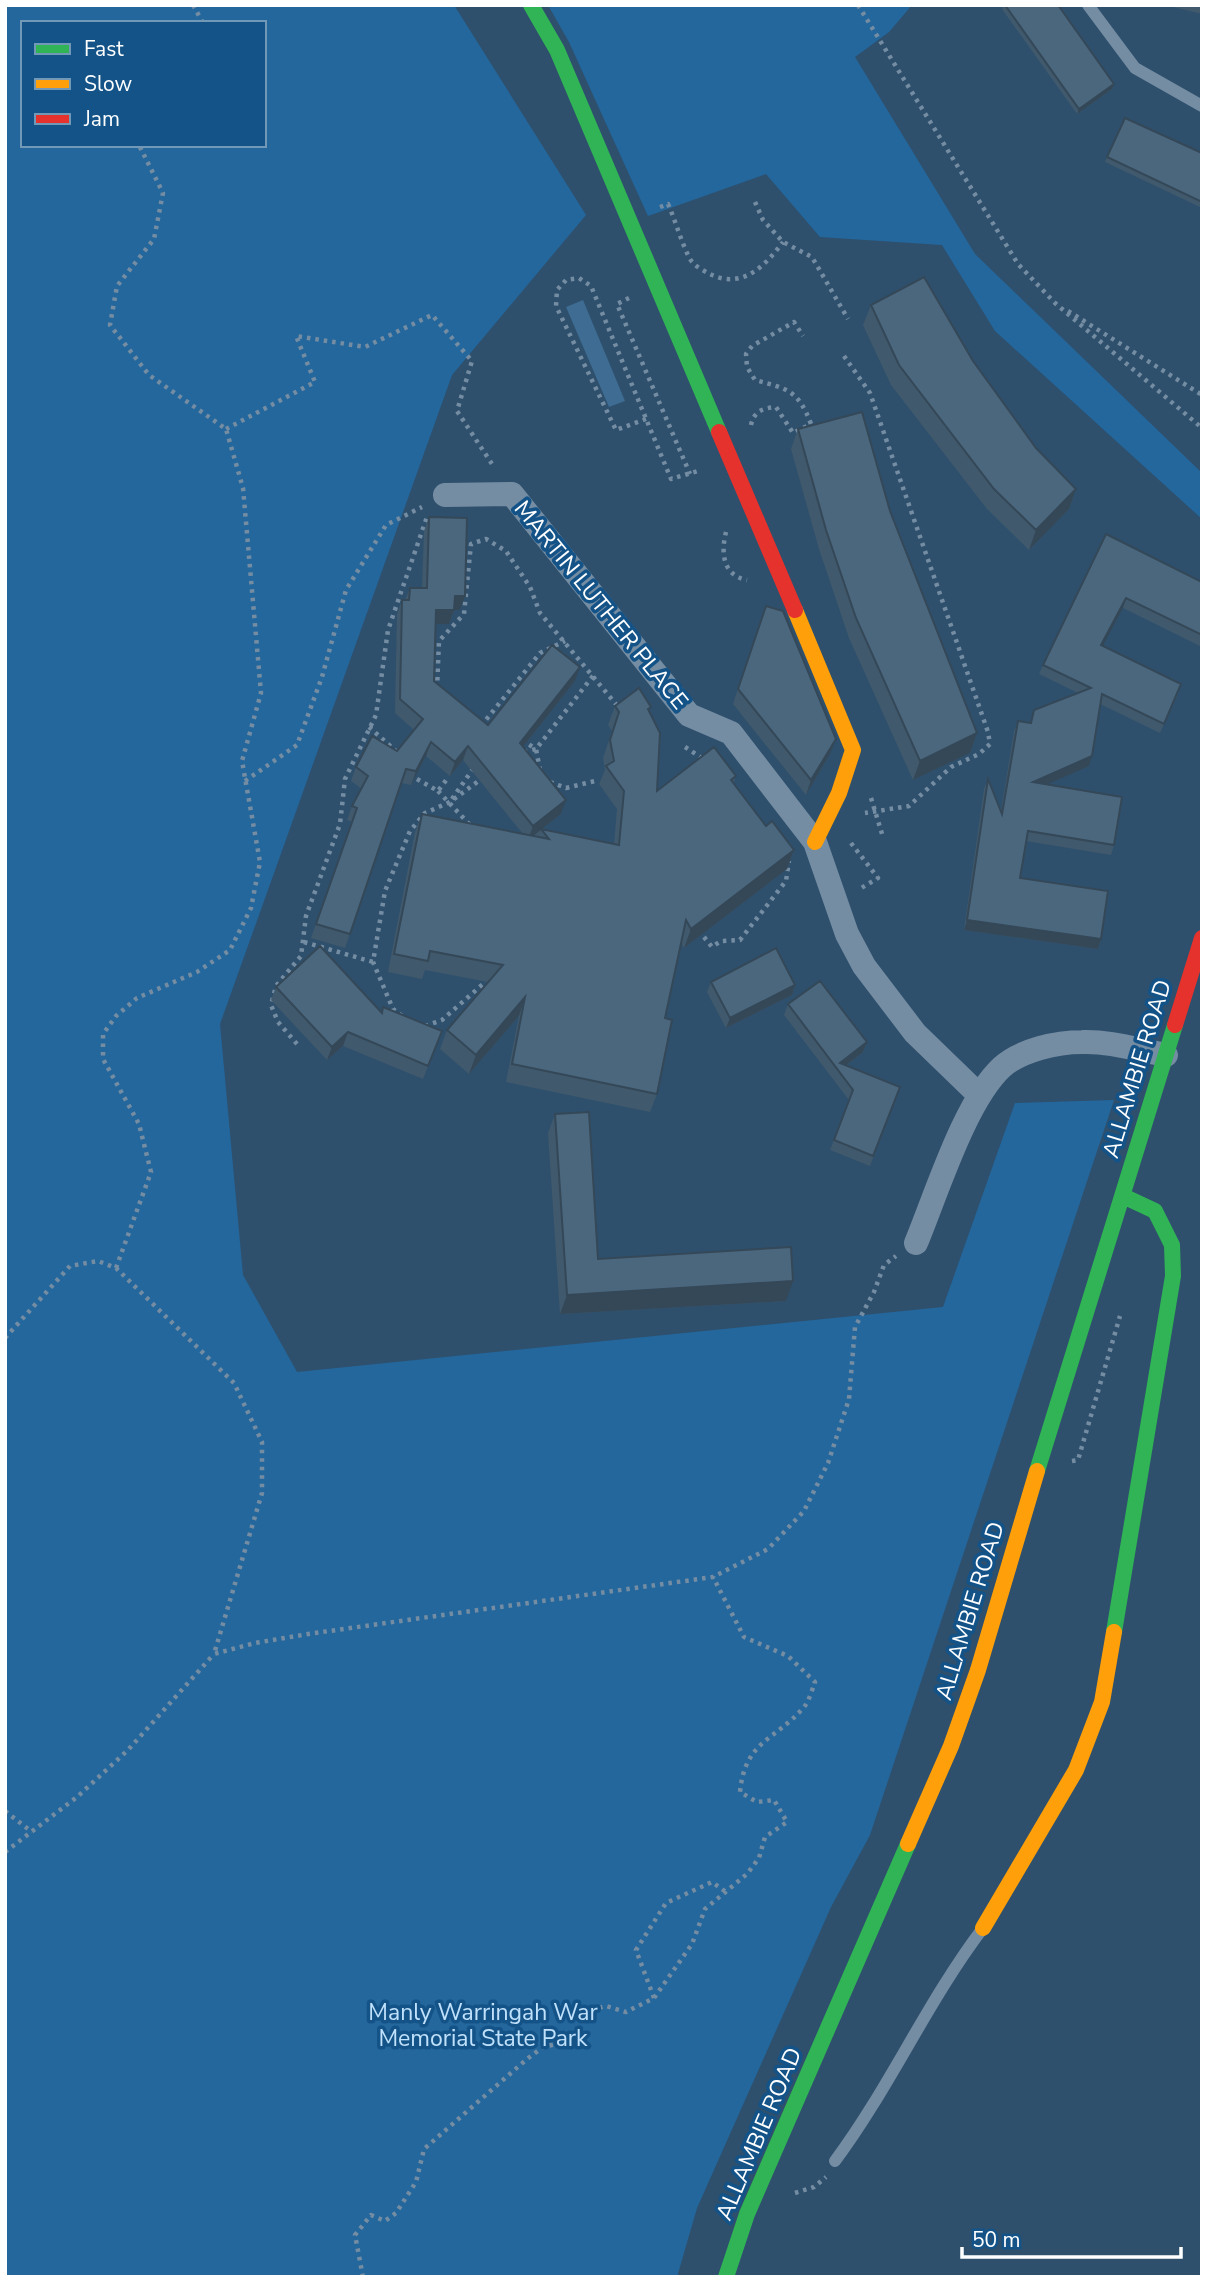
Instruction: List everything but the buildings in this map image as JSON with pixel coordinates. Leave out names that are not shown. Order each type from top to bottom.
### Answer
[{"type":"street","points":[[531,5],[557,50],[852,745],[839,793],[815,842]]},
{"type":"street","name":"MARTIN LUTHER PLACE","points":[[445,495],[512,494],[689,715],[732,733],[815,842],[837,904],[864,966],[915,1034],[978,1094]]},
{"type":"street","name":"ALLAMBIE ROAD","points":[[726,2277],[747,2214],[951,1746],[978,1670],[1075,1343],[1202,938]]},
{"type":"street","points":[[916,1243],[978,1094],[1003,1065],[1047,1046],[1106,1043],[1166,1055]]},
{"type":"street","points":[[983,1928],[1076,1770],[1102,1702],[1173,1276],[1172,1245],[1155,1211],[1123,1196]]},
{"type":"lane","points":[[1088,5],[1135,68],[1202,106]]},
{"type":"lane","points":[[835,2161],[859,2129],[957,1962],[983,1928]]},
{"type":"path","points":[[193,5],[202,21]]},
{"type":"path","points":[[858,5],[1018,264],[1055,303],[1202,428]]},
{"type":"path","points":[[116,1268],[151,1172],[139,1124],[103,1059],[103,1034],[116,1016],[137,998],[197,972],[230,950],[251,908],[260,862],[242,761],[261,694],[243,488],[226,429],[149,374],[110,325],[117,286],[154,239],[163,193],[140,147]]},
{"type":"path","points":[[755,202],[763,220],[783,242],[813,257],[848,320]]},
{"type":"path","points":[[1055,303],[1202,396]]},
{"type":"path","points":[[226,429],[315,382],[296,336],[365,347],[432,315],[472,361],[457,411],[512,494]]},
{"type":"path","points":[[844,356],[870,393],[990,744],[979,754],[951,767],[934,786],[909,806],[860,815]]},
{"type":"path","points":[[616,430],[646,419]]},
{"type":"path","points":[[245,781],[297,745],[322,677],[346,590],[386,525],[445,495]]},
{"type":"path","points":[[297,1044],[278,1022],[271,1005],[275,986],[301,956],[306,916],[340,824],[345,779],[376,715],[388,630],[427,515],[445,495]]},
{"type":"path","points":[[437,692],[439,641],[464,614],[471,544],[486,539],[506,551],[530,587],[540,614],[622,713]]},
{"type":"path","points":[[469,719],[480,728],[540,653],[565,642]]},
{"type":"path","points":[[512,755],[536,749],[593,676]]},
{"type":"path","points":[[496,708],[498,719]]},
{"type":"path","points":[[369,727],[404,758]]},
{"type":"path","points":[[515,735],[536,749]]},
{"type":"path","points":[[685,747],[715,767]]},
{"type":"path","points":[[536,749],[541,774],[553,785],[566,788],[595,781]]},
{"type":"path","points":[[450,802],[481,758]]},
{"type":"path","points":[[413,1025],[393,1009],[373,962],[385,891],[405,842],[425,813],[450,802],[492,771]]},
{"type":"path","points":[[417,779],[438,791],[473,828]]},
{"type":"path","points":[[438,791],[447,779]]},
{"type":"path","points":[[837,904],[878,878],[848,837]]},
{"type":"path","points":[[704,937],[712,947],[721,941],[740,940],[786,881],[791,864],[784,853]]},
{"type":"path","points":[[304,942],[373,962]]},
{"type":"path","points":[[421,1026],[429,1027],[442,1020],[483,984]]},
{"type":"path","points":[[214,1654],[308,1633],[713,1577],[768,1549],[804,1511],[828,1463],[849,1399],[855,1327],[874,1292],[884,1265],[916,1243]]},
{"type":"path","points":[[5,1338],[69,1266],[98,1261],[116,1268],[234,1383],[262,1442],[262,1493],[214,1654],[128,1750],[77,1797],[5,1853]]},
{"type":"path","points":[[363,2277],[355,2235],[372,2215],[385,2221],[396,2213],[416,2182],[424,2149],[543,2047],[570,2041],[586,2011],[606,2006],[626,2012],[654,1998],[692,1944],[705,1909],[747,1874],[759,1858],[765,1836],[787,1822],[774,1800],[757,1802],[740,1792],[743,1767],[769,1736],[805,1706],[816,1682],[788,1656],[744,1637],[713,1577]]},
{"type":"path","points":[[5,1811],[32,1832]]},
{"type":"path","points":[[654,1998],[636,1950],[666,1903],[712,1882],[726,1892]]},
{"type":"path","points":[[795,2193],[814,2187],[825,2178],[835,2161]]},
{"type":"green space","name":"Manly Warringah War Memorial State Park","points":[[5,5],[454,5],[586,215],[452,375],[220,1024],[243,1275],[297,1372],[943,1307],[1015,1103],[1114,1100],[870,1835],[831,1907],[697,2208],[677,2277],[5,2277]]},
{"type":"green space","points":[[548,5],[912,5],[889,32],[855,57],[975,254],[1202,473],[1202,519],[995,331],[942,245],[820,237],[766,174],[648,216],[569,42]]},
{"type":"shaded area","points":[[583,300],[625,401],[609,407],[566,307]]},
{"type":"traffic: fast","points":[[531,5],[557,50],[719,432]]},
{"type":"traffic: fast","points":[[1037,1471],[1175,1025]]},
{"type":"traffic: fast","points":[[1114,1632],[1173,1276],[1172,1245],[1155,1211],[1123,1196]]},
{"type":"traffic: fast","points":[[726,2277],[747,2214],[908,1844]]},
{"type":"traffic: slow","points":[[795,610],[853,750],[839,793],[815,842]]},
{"type":"traffic: slow","points":[[908,1844],[951,1746],[978,1670],[1037,1471]]},
{"type":"traffic: slow","points":[[983,1928],[1076,1770],[1102,1702],[1114,1632]]},
{"type":"traffic: jam","points":[[719,432],[795,610]]},
{"type":"traffic: jam","points":[[1175,1025],[1202,938]]}]
